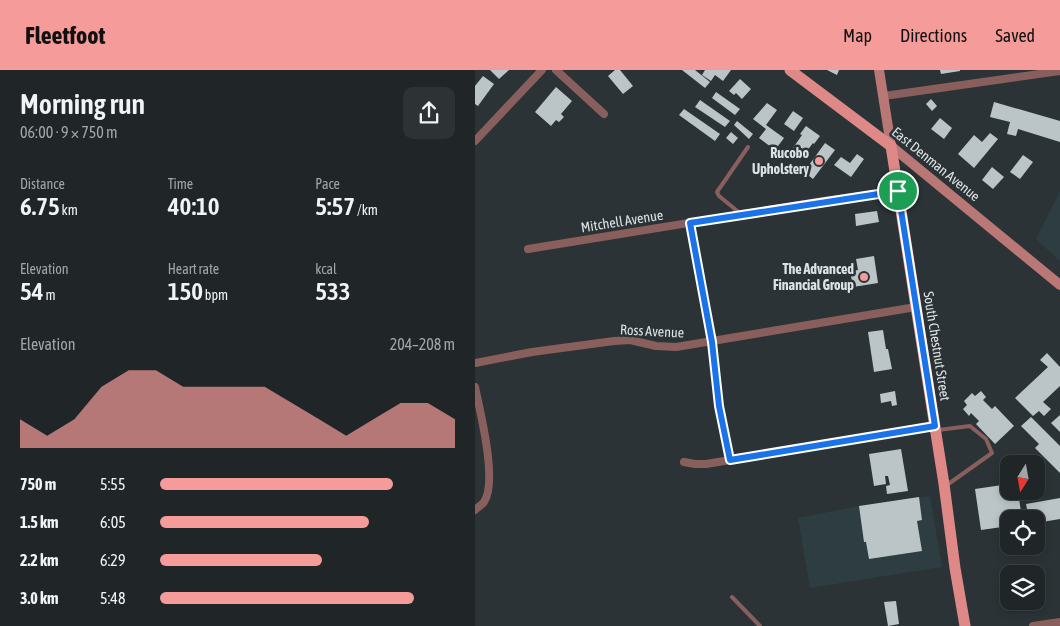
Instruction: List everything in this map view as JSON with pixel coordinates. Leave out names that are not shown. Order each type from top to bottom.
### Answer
[{"type":"main road","name":"East Denman Avenue","points":[[791,70],[891,146],[1060,285]]},
{"type":"main road","name":"South Chestnut Street","points":[[879,70],[945,486],[955,568],[965,626]]},
{"type":"street","points":[[475,141],[542,70]]},
{"type":"street","points":[[556,70],[604,114]]},
{"type":"street","points":[[884,96],[1060,71]]},
{"type":"street","name":"Mitchell Avenue","points":[[528,249],[824,201],[898,191]]},
{"type":"street","points":[[690,223],[712,342],[719,406],[730,460]]},
{"type":"street","name":"Ross Avenue","points":[[475,363],[532,352],[614,341],[630,340],[657,346],[676,347],[916,306]]},
{"type":"street","points":[[475,387],[486,443],[490,476],[488,492],[484,502],[475,510]]},
{"type":"street","points":[[684,462],[706,464],[936,428]]},
{"type":"street","points":[[1033,626],[1060,622]]},
{"type":"lane","points":[[743,215],[719,196],[717,192],[748,147]]},
{"type":"lane","points":[[936,428],[970,426],[986,440],[992,453],[945,486]]},
{"type":"lane","points":[[732,597],[760,626]]},
{"type":"shaded area","points":[[1060,191],[1060,261],[1036,239]]},
{"type":"shaded area","points":[[930,496],[942,567],[810,588],[798,518],[859,506]]},
{"type":"building","points":[[490,70],[509,70],[499,79]]},
{"type":"building","points":[[615,70],[620,70],[633,86],[623,94],[608,76]]},
{"type":"building","points":[[682,70],[695,70],[710,82],[705,88]]},
{"type":"building","points":[[705,70],[731,70],[723,81],[715,75],[711,81],[702,75]]},
{"type":"building","points":[[827,70],[839,70],[837,75]]},
{"type":"building","points":[[940,70],[960,70],[960,71],[941,74]]},
{"type":"building","points":[[483,76],[494,84],[478,106],[475,104],[475,86]]},
{"type":"building","points":[[740,79],[751,89],[742,99],[736,93],[734,95],[729,91]]},
{"type":"building","points":[[556,87],[572,101],[561,114],[564,117],[559,122],[556,120],[551,126],[535,112]]},
{"type":"building","points":[[716,92],[740,109],[735,115],[712,98]]},
{"type":"building","points":[[931,99],[937,106],[932,111],[926,104]]},
{"type":"building","points":[[700,100],[730,121],[725,127],[695,107]]},
{"type":"building","points":[[994,102],[1060,121],[1060,142],[1018,129],[1016,136],[1007,134],[1010,122],[990,117]]},
{"type":"building","points":[[767,103],[777,110],[766,125],[784,138],[775,150],[759,138],[766,129],[753,119]]},
{"type":"building","points":[[684,109],[720,134],[715,141],[679,115]]},
{"type":"building","points":[[793,111],[803,118],[794,131],[784,124]]},
{"type":"building","points":[[940,118],[952,128],[944,139],[931,129]]},
{"type":"building","points":[[737,121],[753,134],[749,139],[734,125]]},
{"type":"building","points":[[806,126],[820,136],[803,156],[793,148]]},
{"type":"building","points":[[731,132],[738,138],[733,144],[726,138]]},
{"type":"building","points":[[990,133],[998,139],[974,168],[958,154],[974,135],[982,142]]},
{"type":"building","name":"Rucobo Upholstery","points":[[825,143],[835,150],[813,179],[804,172]]},
{"type":"building","points":[[857,154],[864,159],[851,177],[834,165],[841,157],[850,163]]},
{"type":"building","points":[[1023,155],[1033,162],[1020,179],[1010,172]]},
{"type":"building","points":[[992,167],[1004,177],[993,189],[982,180]]},
{"type":"building","points":[[877,211],[879,222],[856,226],[855,214]]},
{"type":"building","name":"The Advanced Financial Group","points":[[874,256],[878,283],[853,287],[850,271],[858,270],[856,259]]},
{"type":"building","points":[[883,330],[892,369],[874,372],[868,332]]},
{"type":"building","points":[[1047,353],[1060,367],[1060,386],[1043,402],[1051,409],[1044,416],[1039,411],[1033,416],[1015,398],[1048,367],[1040,360]]},
{"type":"building","points":[[895,391],[897,405],[892,406],[891,401],[881,403],[880,394]]},
{"type":"building","points":[[981,391],[986,397],[983,400],[992,409],[995,406],[1014,426],[995,444],[976,424],[979,421],[971,413],[969,416],[963,409],[967,405],[964,401],[972,393],[975,396]]},
{"type":"building","points":[[1060,415],[1060,432],[1051,423]]},
{"type":"building","points":[[1031,417],[1060,446],[1060,473],[1045,458],[1045,455],[1042,455],[1035,448],[1039,444],[1021,426]]},
{"type":"building","points":[[901,449],[908,491],[887,494],[886,486],[890,485],[888,476],[885,476],[886,484],[874,486],[869,454]]},
{"type":"building","points":[[1000,485],[1000,500],[1019,500],[1021,510],[1000,510],[1000,527],[981,530],[975,489]]},
{"type":"building","points":[[919,497],[922,520],[917,521],[922,551],[869,559],[866,542],[864,542],[859,506]]},
{"type":"building","points":[[1060,498],[1060,519],[1045,522],[1045,510],[1027,510],[1026,504]]},
{"type":"building","points":[[896,601],[899,624],[888,626],[884,602]]},
{"type":"place","name":"Rucobo Upholstery","points":[[819,161]]},
{"type":"place","name":"The Advanced Financial Group","points":[[864,277]]},
{"type":"route","points":[[898,191],[935,426],[730,460],[719,406],[712,342],[690,223],[898,191]]}]
